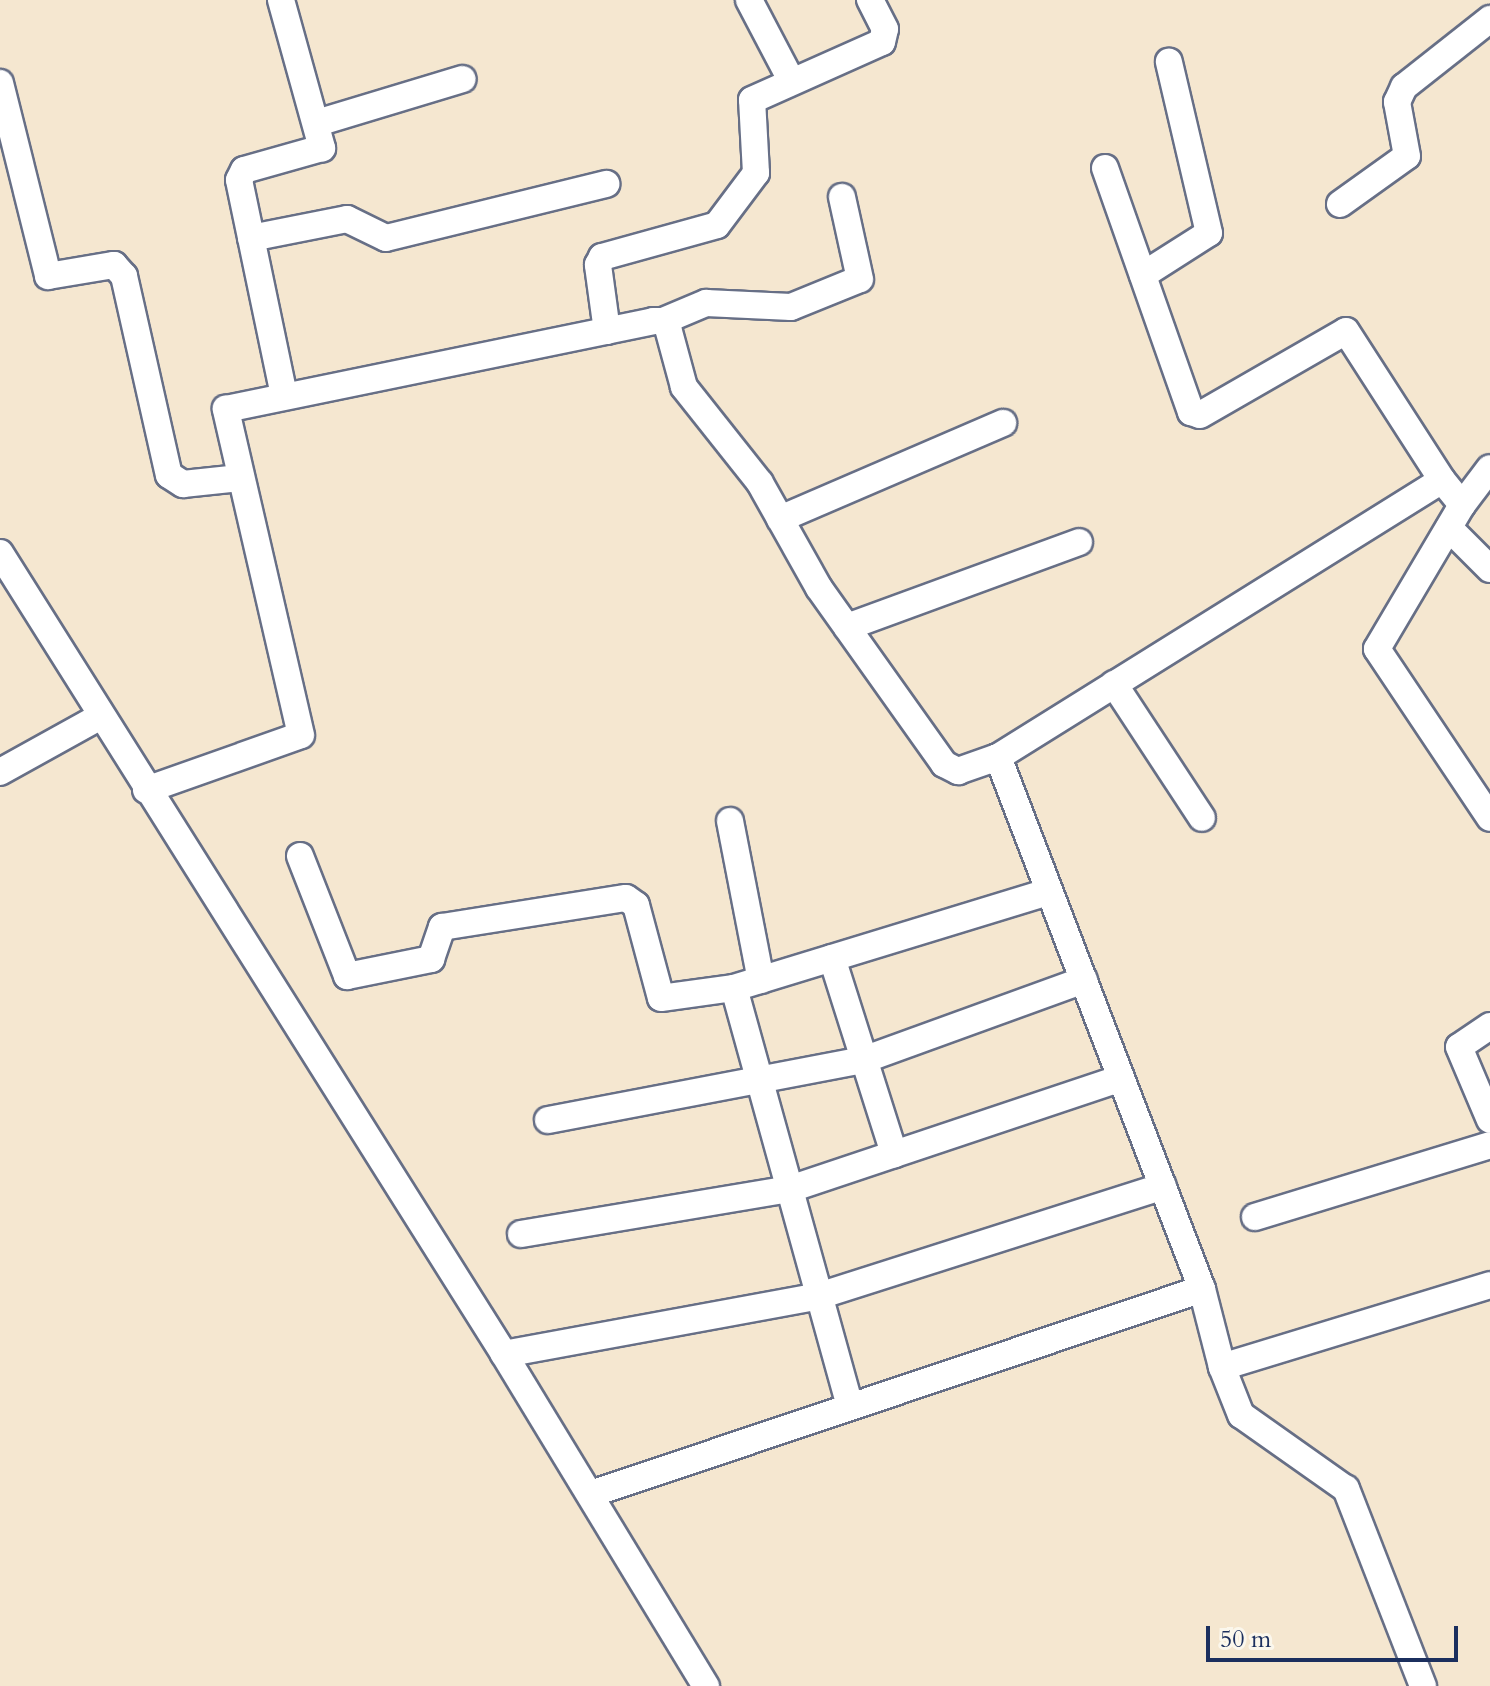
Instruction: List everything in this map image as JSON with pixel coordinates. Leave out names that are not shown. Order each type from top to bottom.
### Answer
[{"type":"street","points":[[281,0],[322,148],[241,174],[251,238],[284,395]]},
{"type":"street","points":[[749,0],[791,80]]},
{"type":"street","points":[[607,331],[598,265],[602,257],[717,225],[756,173],[752,100],[882,42],[885,29],[870,0]]},
{"type":"street","points":[[1340,204],[1407,156],[1397,102],[1404,87],[1490,19]]},
{"type":"street","points":[[1143,275],[1209,233],[1169,62]]},
{"type":"street","points":[[317,123],[463,79]]},
{"type":"street","points":[[0,83],[48,276],[114,265],[124,276],[169,475],[183,484],[240,478]]},
{"type":"street","points":[[1105,168],[1195,415],[1346,331],[1442,480],[1456,517],[1490,569]]},
{"type":"street","points":[[251,238],[347,219],[386,238],[606,184]]},
{"type":"street","points":[[146,790],[301,735],[226,409],[663,321],[706,303],[791,307],[860,279],[842,197]]},
{"type":"street","points":[[663,321],[684,387],[760,483],[847,627],[950,770],[998,757],[1442,480]]},
{"type":"street","points":[[780,519],[1003,423]]},
{"type":"street","points":[[1490,468],[1456,517],[1377,649],[1490,818]]},
{"type":"street","points":[[847,627],[1079,542]]},
{"type":"street","points":[[0,553],[146,790],[504,1354],[706,1686]]},
{"type":"street","points":[[1114,684],[1202,818]]},
{"type":"street","points":[[0,772],[101,716]]},
{"type":"street","points":[[998,757],[1202,1289],[1222,1367],[1241,1415],[1346,1489],[1356,1503],[1423,1686]]},
{"type":"street","points":[[730,821],[761,980]]},
{"type":"street","points":[[300,856],[347,976],[431,959],[442,927],[626,898],[636,905],[661,998],[734,988],[1048,892]]},
{"type":"street","points":[[832,958],[894,1154]]},
{"type":"street","points":[[548,1120],[863,1060],[1084,980]]},
{"type":"street","points":[[734,988],[850,1405]]},
{"type":"street","points":[[1490,1026],[1459,1047],[1490,1120]]},
{"type":"street","points":[[521,1234],[790,1189],[1121,1078]]},
{"type":"street","points":[[1255,1217],[1490,1145]]},
{"type":"street","points":[[504,1354],[819,1296],[1163,1186]]},
{"type":"street","points":[[1222,1367],[1490,1285]]},
{"type":"street","points":[[591,1494],[1202,1289]]}]
